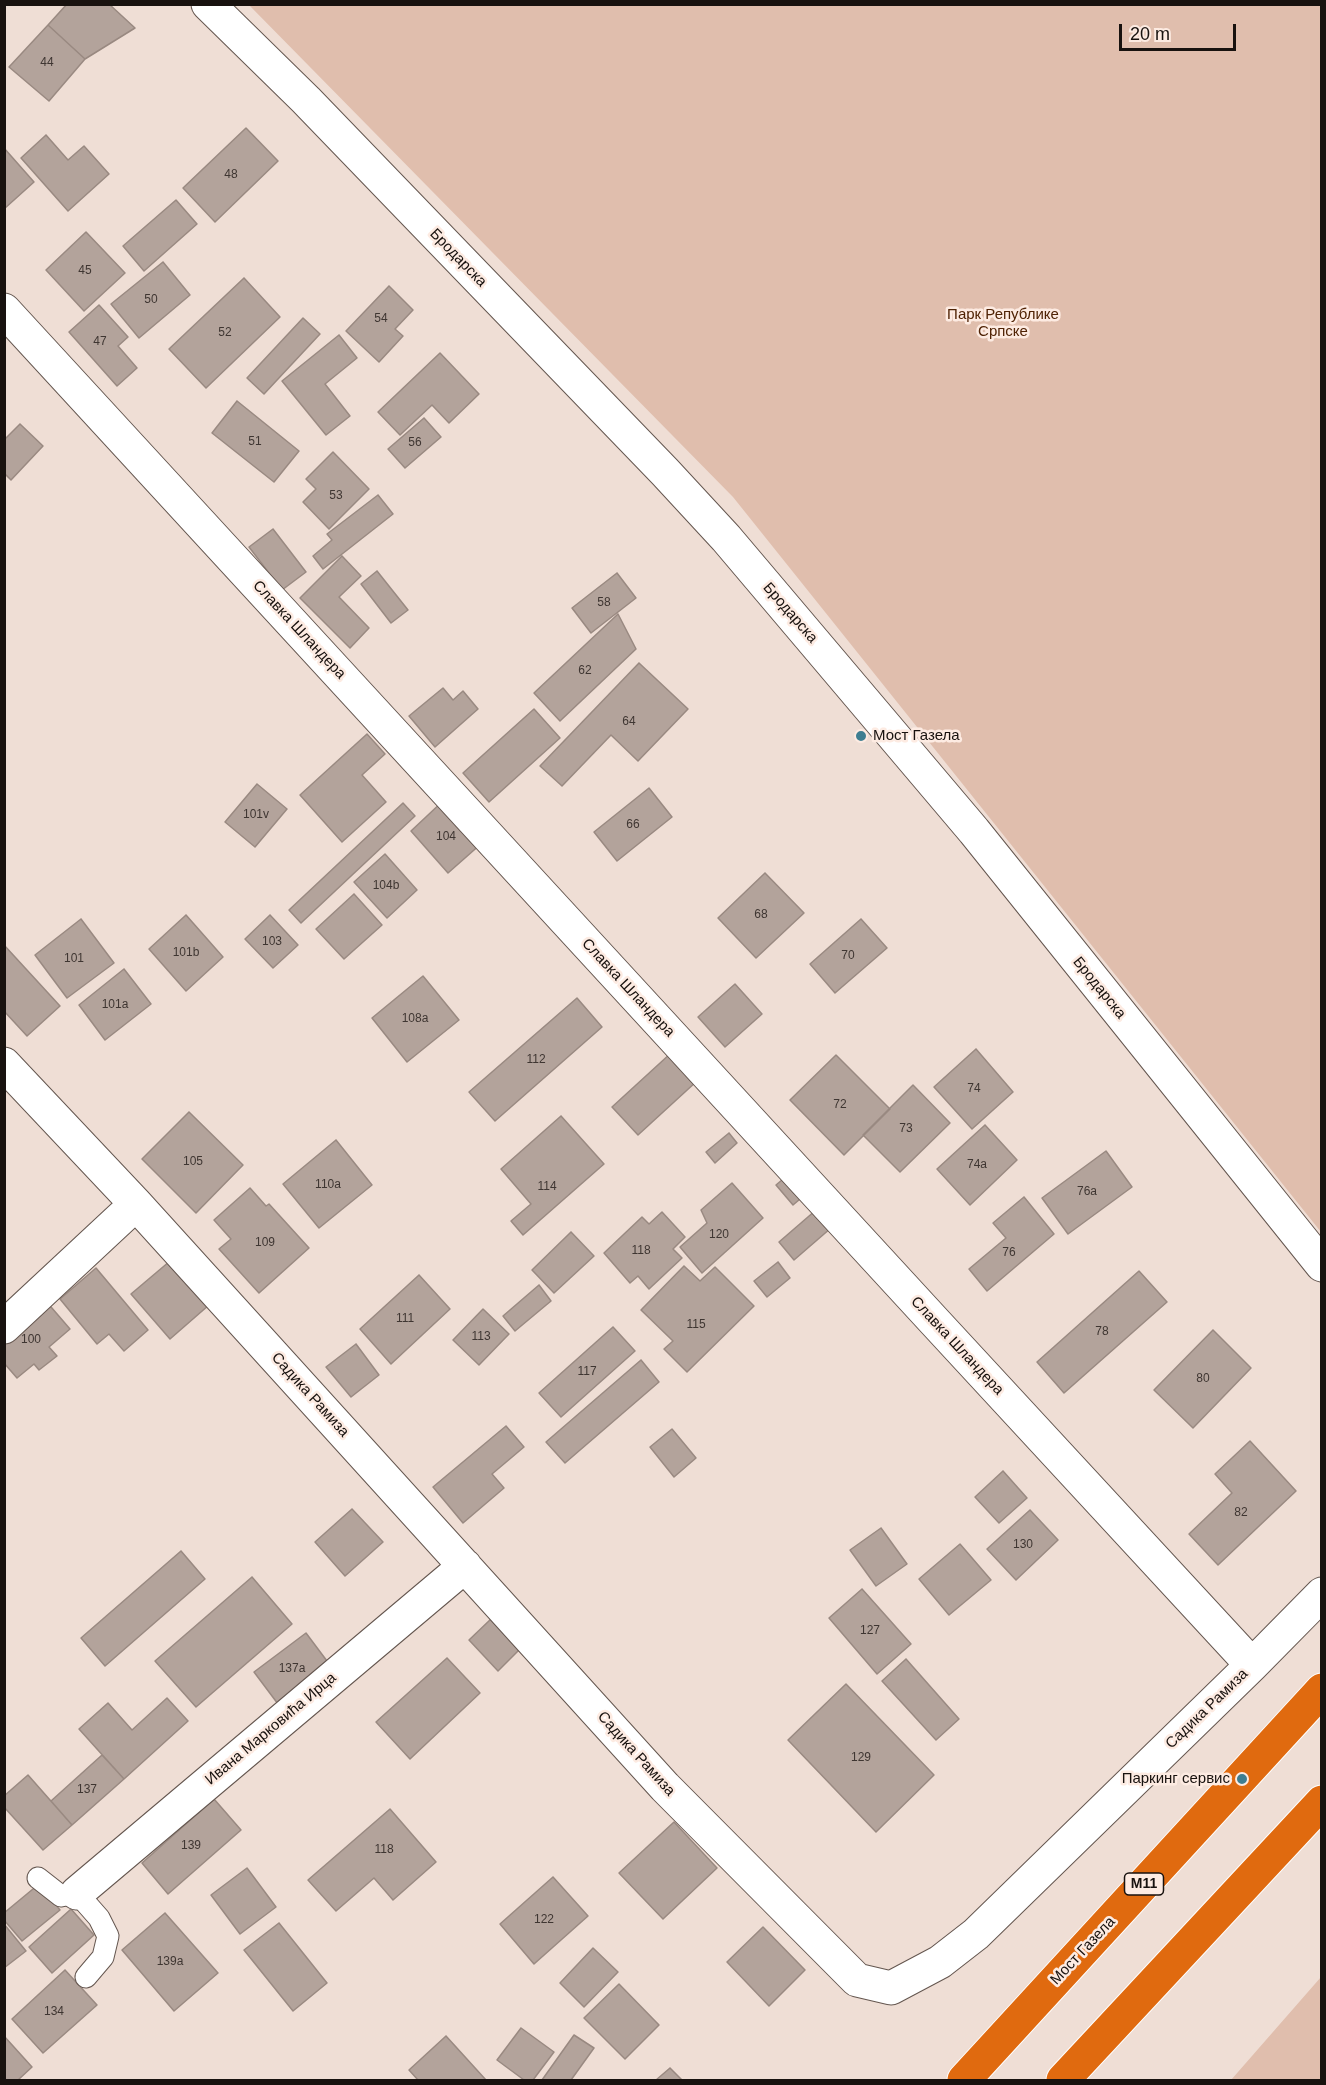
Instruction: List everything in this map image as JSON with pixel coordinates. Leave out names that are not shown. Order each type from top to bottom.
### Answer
[{"type":"highway","name":"Мост Газела","points":[[964,2080],[1322,1690]]},
{"type":"highway","points":[[1064,2080],[1322,1802]]},
{"type":"highway","points":[[1086,2080],[1123,2014]]},
{"type":"street","name":"Бродарска","points":[[208,4],[314,108],[726,538],[974,831],[1322,1266]]},
{"type":"street","name":"Славка Шландера","points":[[4,310],[1252,1665]]},
{"type":"street","name":"Садика Рамиза","points":[[4,1064],[136,1204],[665,1787],[858,1980],[891,1988],[940,1962],[976,1934],[1322,1594]]},
{"type":"street","points":[[4,1327],[136,1204]]},
{"type":"street","name":"Ивана Марковића Ирца","points":[[77,1893],[465,1566]]},
{"type":"lane","points":[[38,1878],[61,1896],[77,1893],[99,1918],[108,1936],[103,1957],[86,1977]]},
{"type":"green space","name":"Парк Републике Српске","points":[[249,5],[1321,5],[1321,1232],[733,497]]},
{"type":"green space","points":[[1321,1977],[1321,2080],[1231,2080]]},
{"type":"building","points":[[67,4],[109,4],[135,28],[85,59],[48,25]]},
{"type":"building","points":[[48,25],[85,59],[49,101],[9,67]]},
{"type":"building","points":[[246,128],[278,161],[215,222],[183,188]]},
{"type":"building","points":[[46,135],[68,160],[84,146],[109,174],[68,211],[21,158]]},
{"type":"building","points":[[4,148],[34,182],[4,209]]},
{"type":"building","points":[[176,200],[197,224],[144,271],[123,246]]},
{"type":"building","points":[[86,232],[125,273],[84,311],[46,270]]},
{"type":"building","points":[[163,262],[190,295],[139,338],[111,304]]},
{"type":"building","points":[[244,278],[280,317],[206,388],[169,349]]},
{"type":"building","points":[[389,286],[413,310],[395,329],[403,336],[379,362],[346,331]]},
{"type":"building","points":[[99,305],[128,337],[118,346],[137,368],[117,386],[69,332]]},
{"type":"building","points":[[303,318],[320,334],[264,394],[247,378]]},
{"type":"building","points":[[339,335],[357,358],[325,384],[350,416],[326,435],[282,381]]},
{"type":"building","points":[[440,353],[479,394],[449,423],[432,405],[400,435],[378,412]]},
{"type":"building","points":[[237,401],[299,451],[274,482],[212,433]]},
{"type":"building","points":[[424,418],[441,437],[405,468],[388,449]]},
{"type":"building","points":[[20,424],[43,446],[11,480],[4,473],[4,440]]},
{"type":"building","points":[[333,452],[369,489],[329,529],[303,502],[316,489],[306,479]]},
{"type":"building","points":[[378,495],[393,514],[323,569],[313,556],[332,540],[327,534]]},
{"type":"building","points":[[273,529],[306,572],[282,590],[249,547]]},
{"type":"building","points":[[342,556],[361,576],[339,597],[369,628],[350,648],[300,598]]},
{"type":"building","points":[[377,571],[408,610],[391,623],[361,584]]},
{"type":"building","points":[[617,573],[636,598],[591,633],[572,608]]},
{"type":"building","points":[[618,614],[636,649],[560,721],[534,693]]},
{"type":"building","points":[[639,663],[688,709],[638,761],[611,735],[562,786],[540,766]]},
{"type":"building","points":[[443,688],[453,700],[463,691],[478,709],[435,747],[409,716]]},
{"type":"building","points":[[534,709],[560,738],[489,802],[463,773]]},
{"type":"building","points":[[367,734],[385,754],[362,775],[386,802],[342,842],[300,795]]},
{"type":"building","points":[[257,784],[287,809],[255,847],[225,822]]},
{"type":"building","points":[[649,788],[672,817],[617,861],[594,832]]},
{"type":"building","points":[[444,800],[482,843],[448,873],[411,831]]},
{"type":"building","points":[[403,803],[415,816],[301,923],[289,910]]},
{"type":"building","points":[[385,854],[417,890],[387,918],[354,882]]},
{"type":"building","points":[[765,873],[804,913],[756,958],[718,918]]},
{"type":"building","points":[[354,894],[382,925],[344,959],[316,929]]},
{"type":"building","points":[[186,915],[223,957],[186,991],[149,949]]},
{"type":"building","points":[[270,915],[298,945],[273,968],[245,939]]},
{"type":"building","points":[[81,919],[114,963],[67,998],[35,955]]},
{"type":"building","points":[[861,919],[887,948],[835,993],[810,964]]},
{"type":"building","points":[[4,945],[60,1006],[27,1036],[4,1011]]},
{"type":"building","points":[[124,969],[151,1004],[105,1040],[79,1005]]},
{"type":"building","points":[[423,976],[459,1020],[407,1062],[372,1018]]},
{"type":"building","points":[[735,984],[762,1014],[725,1047],[698,1017]]},
{"type":"building","points":[[577,998],[602,1027],[495,1121],[469,1092]]},
{"type":"building","points":[[976,1049],[1013,1092],[972,1129],[934,1087]]},
{"type":"building","points":[[671,1053],[697,1081],[638,1135],[612,1107]]},
{"type":"building","points":[[836,1055],[890,1109],[844,1155],[790,1100]]},
{"type":"building","points":[[913,1085],[950,1123],[900,1172],[863,1135]]},
{"type":"building","points":[[189,1112],[243,1165],[196,1213],[142,1159]]},
{"type":"building","points":[[561,1116],[604,1164],[523,1235],[511,1221],[531,1204],[501,1169]]},
{"type":"building","points":[[985,1125],[1017,1160],[970,1205],[937,1169]]},
{"type":"building","points":[[729,1133],[737,1143],[715,1163],[706,1152]]},
{"type":"building","points":[[336,1140],[372,1185],[319,1228],[283,1184]]},
{"type":"building","points":[[1106,1151],[1132,1187],[1068,1234],[1042,1198]]},
{"type":"building","points":[[789,1174],[806,1194],[793,1205],[776,1185]]},
{"type":"building","points":[[732,1183],[763,1218],[702,1273],[680,1247],[707,1223],[701,1210]]},
{"type":"building","points":[[250,1188],[266,1206],[269,1204],[309,1248],[259,1293],[219,1249],[231,1239],[214,1220]]},
{"type":"building","points":[[1024,1197],[1054,1234],[987,1291],[969,1269],[1006,1238],[993,1223]]},
{"type":"building","points":[[816,1210],[831,1228],[794,1260],[779,1242]]},
{"type":"building","points":[[662,1212],[685,1237],[673,1249],[682,1258],[649,1289],[638,1276],[630,1283],[604,1253],[642,1217],[649,1224]]},
{"type":"building","points":[[571,1232],[594,1256],[554,1293],[532,1270]]},
{"type":"building","points":[[170,1261],[209,1305],[170,1339],[131,1294]]},
{"type":"building","points":[[778,1262],[790,1278],[767,1297],[754,1281]]},
{"type":"building","points":[[684,1266],[700,1281],[715,1267],[754,1306],[687,1372],[664,1349],[673,1341],[641,1310]]},
{"type":"building","points":[[96,1268],[148,1330],[124,1351],[109,1334],[97,1344],[60,1299]]},
{"type":"building","points":[[1139,1271],[1167,1302],[1064,1393],[1037,1362]]},
{"type":"building","points":[[419,1275],[450,1309],[391,1364],[360,1329]]},
{"type":"building","points":[[539,1285],[551,1301],[515,1331],[503,1316]]},
{"type":"building","points":[[45,1300],[70,1329],[49,1347],[57,1356],[39,1370],[34,1364],[17,1378],[4,1363],[4,1334]]},
{"type":"building","points":[[483,1309],[509,1334],[479,1365],[453,1340]]},
{"type":"building","points":[[613,1327],[635,1351],[561,1417],[539,1393]]},
{"type":"building","points":[[1213,1330],[1251,1368],[1193,1428],[1154,1390]]},
{"type":"building","points":[[356,1344],[379,1375],[351,1397],[326,1367]]},
{"type":"building","points":[[641,1360],[659,1382],[565,1463],[546,1442]]},
{"type":"building","points":[[506,1426],[524,1447],[492,1474],[504,1488],[463,1523],[433,1487]]},
{"type":"building","points":[[672,1429],[696,1458],[674,1477],[650,1447]]},
{"type":"building","points":[[1250,1441],[1296,1491],[1218,1565],[1189,1534],[1232,1493],[1215,1474]]},
{"type":"building","points":[[1003,1471],[1027,1498],[999,1523],[975,1497]]},
{"type":"building","points":[[352,1509],[383,1542],[345,1576],[315,1542]]},
{"type":"building","points":[[1030,1510],[1058,1540],[1016,1580],[987,1549]]},
{"type":"building","points":[[881,1528],[907,1564],[876,1586],[850,1550]]},
{"type":"building","points":[[960,1544],[991,1580],[949,1615],[919,1579]]},
{"type":"building","points":[[181,1551],[205,1579],[105,1666],[81,1638]]},
{"type":"building","points":[[252,1577],[292,1624],[196,1707],[155,1661]]},
{"type":"building","points":[[862,1589],[911,1644],[877,1674],[829,1618]]},
{"type":"building","points":[[492,1618],[521,1648],[498,1671],[469,1640]]},
{"type":"building","points":[[306,1633],[330,1665],[278,1704],[254,1672]]},
{"type":"building","points":[[447,1658],[480,1693],[410,1759],[376,1722]]},
{"type":"building","points":[[906,1659],[959,1719],[936,1740],[882,1681]]},
{"type":"building","points":[[846,1684],[934,1775],[876,1832],[788,1740]]},
{"type":"building","points":[[167,1698],[188,1721],[124,1779],[79,1729],[108,1703],[132,1730]]},
{"type":"building","points":[[102,1755],[124,1779],[72,1825],[51,1801]]},
{"type":"building","points":[[28,1775],[72,1825],[43,1850],[4,1807],[4,1796]]},
{"type":"building","points":[[214,1799],[241,1830],[168,1894],[142,1863]]},
{"type":"building","points":[[390,1809],[436,1862],[393,1900],[374,1878],[336,1911],[308,1880]]},
{"type":"building","points":[[674,1822],[717,1868],[663,1919],[619,1873]]},
{"type":"building","points":[[247,1868],[276,1907],[240,1934],[211,1895]]},
{"type":"building","points":[[553,1877],[588,1916],[534,1964],[500,1924]]},
{"type":"building","points":[[39,1884],[60,1910],[22,1941],[4,1920],[4,1913]]},
{"type":"building","points":[[71,1909],[94,1935],[52,1973],[29,1947]]},
{"type":"building","points":[[165,1913],[218,1973],[174,2011],[122,1950]]},
{"type":"building","points":[[279,1923],[327,1983],[293,2011],[244,1950]]},
{"type":"building","points":[[4,1924],[26,1951],[4,1968]]},
{"type":"building","points":[[763,1927],[805,1970],[769,2006],[727,1962]]},
{"type":"building","points":[[593,1948],[618,1972],[584,2007],[560,1983]]},
{"type":"building","points":[[65,1970],[97,2005],[43,2053],[12,2019]]},
{"type":"building","points":[[619,1984],[659,2025],[625,2059],[584,2018]]},
{"type":"building","points":[[521,2028],[554,2052],[533,2080],[524,2080],[497,2060]]},
{"type":"building","points":[[574,2035],[594,2048],[571,2080],[542,2080]]},
{"type":"building","points":[[4,2036],[32,2067],[18,2080],[4,2080]]},
{"type":"building","points":[[446,2036],[486,2080],[418,2080],[409,2070]]},
{"type":"building","points":[[670,2068],[682,2080],[656,2080]]},
{"type":"place","name":"Мост Газела","points":[[861,736]]},
{"type":"place","name":"Паркинг сервис","points":[[1242,1779]]}]
